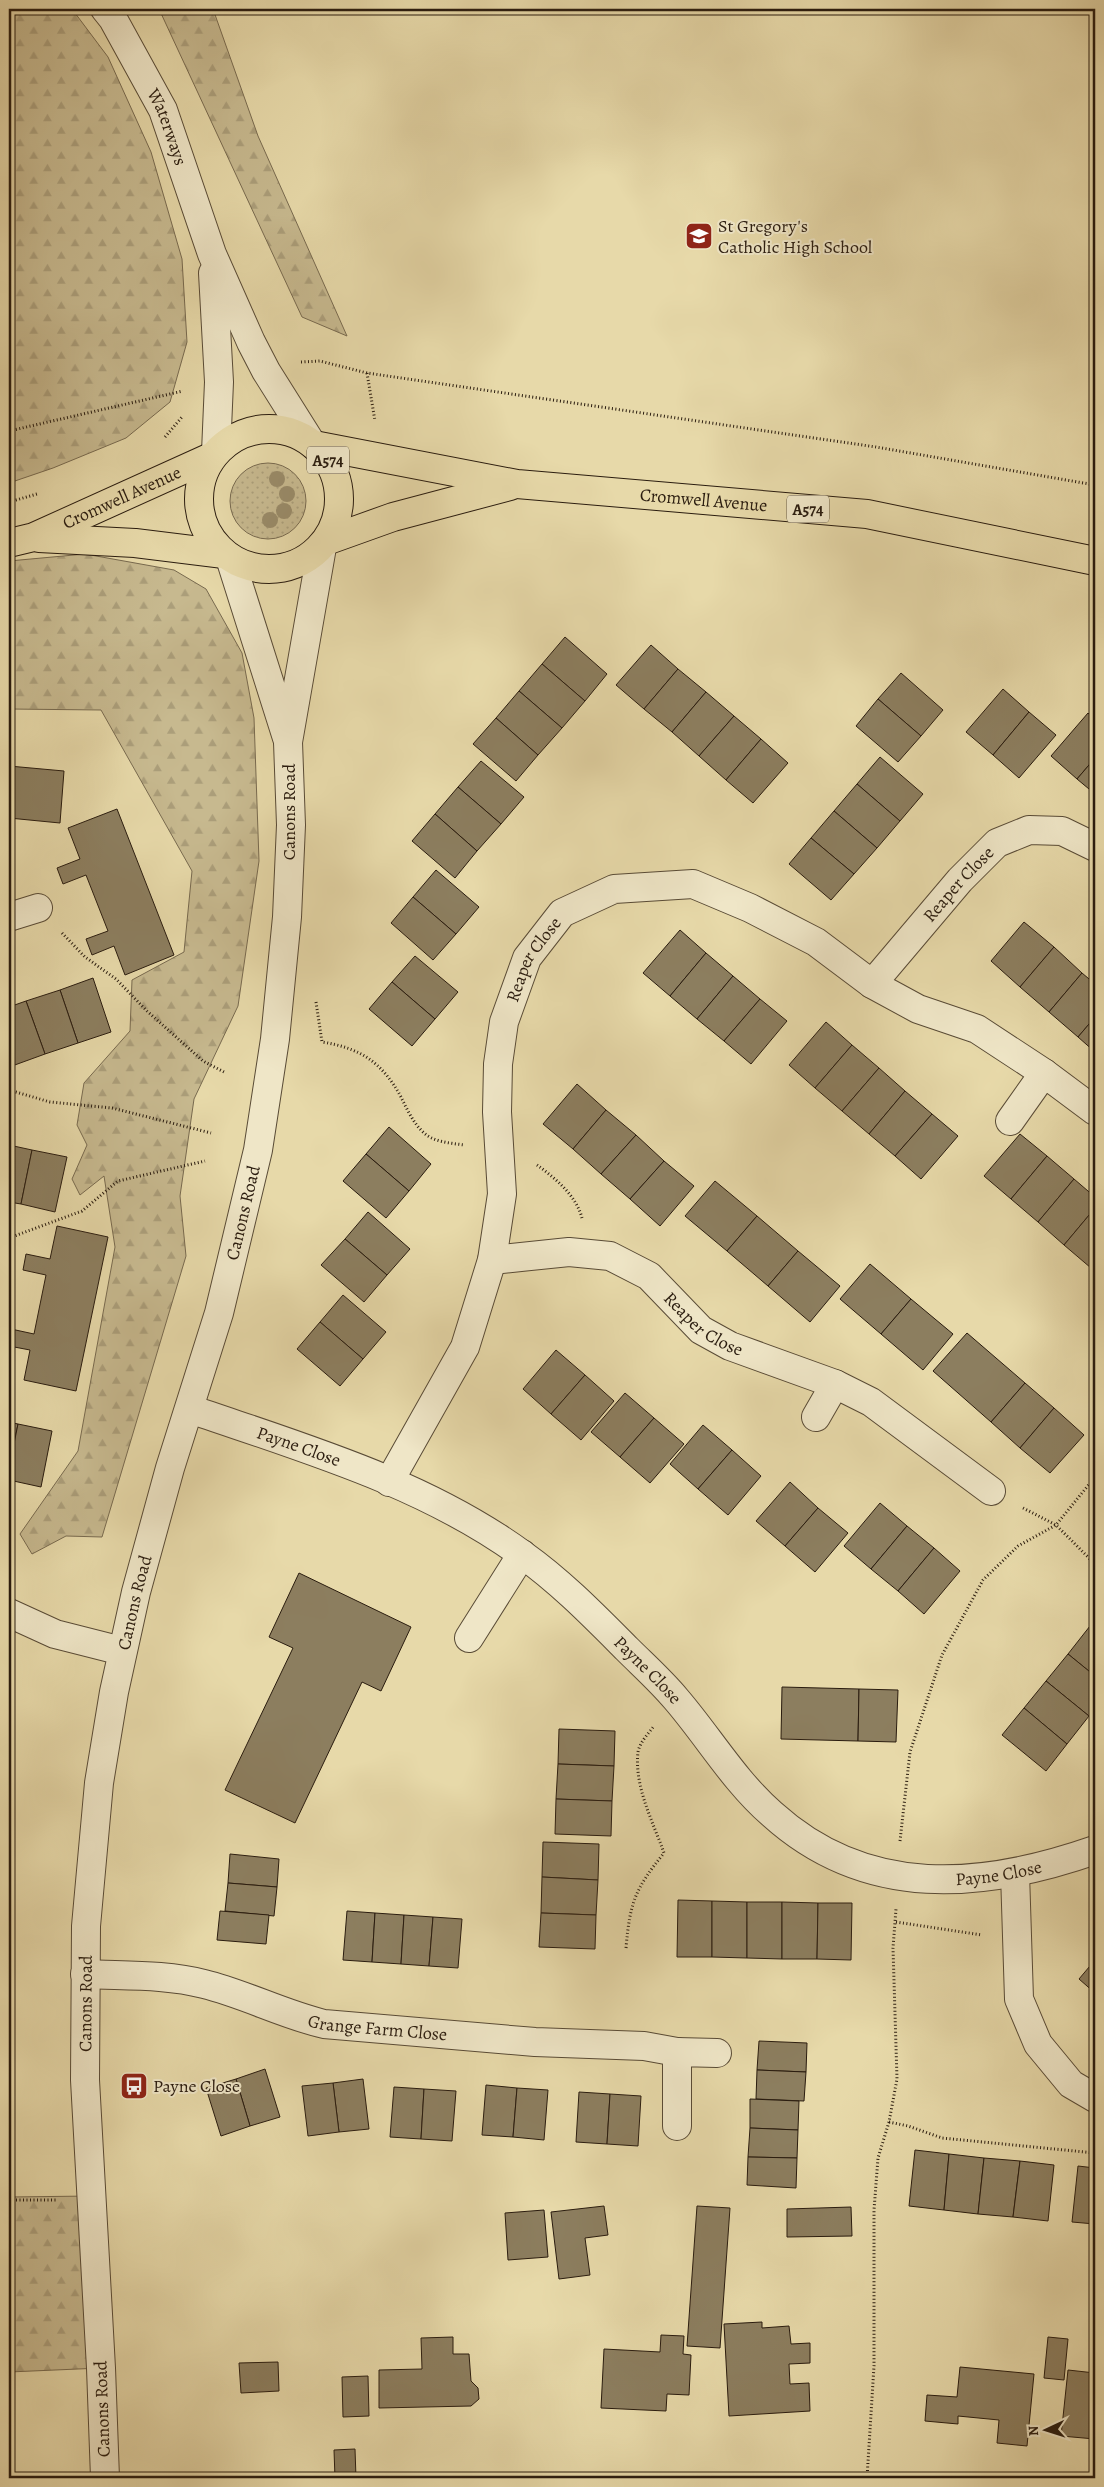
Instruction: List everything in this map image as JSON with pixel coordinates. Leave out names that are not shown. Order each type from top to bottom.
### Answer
[{"type":"main road","name":"A574","points":[[264,429],[291,432],[312,443],[328,461],[337,480],[339,502],[336,522],[324,544],[306,560],[288,568],[267,570],[247,567],[227,556],[210,538],[201,519],[199,505],[202,476],[214,454],[232,439],[251,430],[264,429]]},
{"type":"main road","name":"Cromwell Avenue","points":[[312,443],[517,484],[868,514],[1095,561]]},
{"type":"main road","name":"Cromwell Avenue","points":[[22,540],[214,454]]},
{"type":"main road","name":"Cromwell Avenue","points":[[324,544],[393,517],[517,484]]},
{"type":"main road","name":"Cromwell Avenue","points":[[22,540],[135,543],[227,556]]},
{"type":"street","name":"Waterways","points":[[105,9],[113,19],[162,110],[212,254],[266,371],[312,443]]},
{"type":"street","name":"Waterways","points":[[212,254],[219,382],[214,454]]},
{"type":"street","name":"Canons Road","points":[[105,2478],[101,2368],[85,2080],[85,1974],[88,1908],[99,1783],[122,1651],[151,1533],[219,1313],[258,1150],[276,1039],[288,917],[291,825],[288,742],[324,544]]},
{"type":"street","name":"Canons Road","points":[[227,556],[288,742]]},
{"type":"street","name":"Reaper Close","points":[[872,984],[960,880],[997,843],[1029,830],[1062,831],[1095,847]]},
{"type":"street","name":"Reaper Close","points":[[389,1482],[465,1347],[492,1260],[502,1194],[497,1112],[498,1064],[504,1022],[527,958],[562,913],[614,889],[693,884],[750,908],[816,942],[872,984],[918,1009],[977,1029],[1044,1073],[1095,1111]]},
{"type":"street","points":[[9,917],[38,908]]},
{"type":"street","points":[[1010,1121],[1044,1073]]},
{"type":"street","name":"Reaper Close","points":[[492,1260],[569,1252],[610,1256],[649,1276],[701,1330],[730,1346],[835,1384],[871,1402],[991,1491]]},
{"type":"street","points":[[816,1416],[835,1384]]},
{"type":"street","name":"Payne Close","points":[[190,1409],[309,1450],[389,1482],[455,1512],[522,1554],[562,1586],[675,1697],[741,1782],[771,1814],[823,1852],[859,1866],[896,1875],[925,1879],[968,1880],[1015,1873],[1095,1850]]},
{"type":"street","points":[[469,1638],[522,1554]]},
{"type":"street","points":[[9,1613],[55,1634],[122,1651]]},
{"type":"street","points":[[1015,1873],[1019,1999],[1038,2044],[1071,2084],[1095,2098]]},
{"type":"street","name":"Grange Farm Close","points":[[85,1974],[179,1979],[203,1983],[301,2019],[324,2024],[535,2042],[644,2046],[677,2052],[717,2053]]},
{"type":"street","points":[[677,2052],[678,2126]]},
{"type":"path","points":[[301,362],[320,361],[367,373],[876,447],[1095,485]]},
{"type":"path","points":[[367,373],[375,422]]},
{"type":"path","points":[[9,431],[192,389]]},
{"type":"path","points":[[38,908],[85,957],[116,979],[203,1061],[226,1073]]},
{"type":"path","points":[[316,999],[322,1042]]},
{"type":"path","points":[[9,1090],[50,1102],[112,1108],[211,1133]]},
{"type":"path","points":[[9,1238],[82,1211],[118,1181],[205,1161]]},
{"type":"path","points":[[867,2478],[874,2366],[874,2210],[878,2158],[889,2122],[897,2079],[893,1948],[896,1922],[896,1875],[910,1752],[942,1655],[983,1580],[1018,1546],[1056,1525],[1095,1477]]},
{"type":"path","points":[[1056,1525],[1095,1564]]},
{"type":"path","points":[[626,1948],[629,1915],[635,1894],[642,1880],[664,1853],[640,1780],[638,1752],[643,1740],[675,1697]]},
{"type":"path","points":[[896,1922],[1017,1940]]},
{"type":"path","points":[[889,2122],[942,2138],[1095,2153]]},
{"type":"path","points":[[9,2200],[62,2200]]},
{"type":"green space","points":[[9,9],[72,9],[108,57],[151,152],[182,259],[187,342],[170,402],[126,438],[53,468],[9,483]]},
{"type":"green space","points":[[159,9],[213,9],[258,136],[347,336],[302,317]]},
{"type":"green space","points":[[276,463],[289,469],[300,480],[306,493],[304,516],[289,533],[276,539],[260,539],[247,533],[232,516],[230,493],[236,480],[253,465]]},
{"type":"green space","points":[[85,554],[174,570],[206,589],[242,653],[254,718],[259,861],[238,1006],[194,1099],[180,1196],[186,1256],[102,1537],[66,1536],[32,1554],[20,1534],[78,1451],[115,1247],[104,1176],[80,1195],[72,1179],[87,1145],[77,1125],[84,1083],[130,1031],[132,980],[184,952],[192,871],[101,710],[9,709],[9,561]]},
{"type":"green space","points":[[91,2196],[101,2368],[9,2372],[9,2197]]},
{"type":"building","points":[[565,637],[607,674],[585,701],[542,664]]},
{"type":"building","points":[[651,645],[678,669],[644,709],[616,685]]},
{"type":"building","points":[[542,664],[585,701],[562,728],[519,691]]},
{"type":"building","points":[[678,669],[706,692],[672,732],[644,709]]},
{"type":"building","points":[[901,673],[943,710],[921,736],[878,699]]},
{"type":"building","points":[[1003,689],[1029,712],[993,755],[966,732]]},
{"type":"building","points":[[519,691],[562,728],[538,755],[496,718]]},
{"type":"building","points":[[706,692],[734,716],[699,756],[672,732]]},
{"type":"building","points":[[878,699],[921,736],[898,762],[856,726]]},
{"type":"building","points":[[1029,712],[1056,735],[1019,778],[993,755]]},
{"type":"building","points":[[1088,713],[1095,720],[1095,758],[1077,779],[1051,756]]},
{"type":"building","points":[[734,716],[761,739],[726,780],[699,756]]},
{"type":"building","points":[[496,718],[538,755],[516,781],[473,744]]},
{"type":"building","points":[[761,739],[788,763],[753,803],[726,780]]},
{"type":"building","points":[[880,757],[923,794],[900,821],[857,784]]},
{"type":"building","points":[[1095,758],[1095,794],[1077,779]]},
{"type":"building","points":[[481,761],[524,797],[501,824],[458,787]]},
{"type":"building","points":[[9,766],[64,771],[60,823],[9,818]]},
{"type":"building","points":[[857,784],[900,821],[877,848],[834,811]]},
{"type":"building","points":[[458,787],[501,824],[477,851],[435,814]]},
{"type":"building","points":[[117,809],[174,955],[125,975],[114,946],[92,955],[86,939],[108,931],[86,875],[63,884],[57,868],[80,859],[68,828]]},
{"type":"building","points":[[834,811],[877,848],[854,874],[811,838]]},
{"type":"building","points":[[435,814],[477,851],[455,878],[412,841]]},
{"type":"building","points":[[811,838],[854,874],[831,900],[789,864]]},
{"type":"building","points":[[436,870],[479,907],[456,934],[413,897]]},
{"type":"building","points":[[413,897],[456,934],[433,960],[391,923]]},
{"type":"building","points":[[1024,922],[1054,947],[1020,987],[991,961]]},
{"type":"building","points":[[680,930],[706,953],[670,996],[643,973]]},
{"type":"building","points":[[1054,947],[1082,973],[1049,1012],[1020,987]]},
{"type":"building","points":[[706,953],[733,976],[697,1019],[670,996]]},
{"type":"building","points":[[415,956],[458,992],[435,1019],[392,982]]},
{"type":"building","points":[[1082,973],[1095,984],[1095,1017],[1078,1037],[1049,1012]]},
{"type":"building","points":[[733,976],[760,999],[724,1041],[697,1019]]},
{"type":"building","points":[[93,978],[111,1032],[78,1043],[60,990]]},
{"type":"building","points":[[392,982],[435,1019],[412,1046],[369,1009]]},
{"type":"building","points":[[60,990],[78,1043],[45,1054],[26,1001]]},
{"type":"building","points":[[760,999],[787,1021],[751,1064],[724,1041]]},
{"type":"building","points":[[26,1001],[45,1054],[12,1066],[9,1058],[9,1007]]},
{"type":"building","points":[[1095,1017],[1095,1052],[1078,1037]]},
{"type":"building","points":[[826,1022],[852,1045],[815,1088],[789,1065]]},
{"type":"building","points":[[852,1045],[879,1068],[842,1111],[815,1088]]},
{"type":"building","points":[[879,1068],[905,1091],[869,1134],[842,1111]]},
{"type":"building","points":[[577,1084],[606,1110],[573,1149],[543,1124]]},
{"type":"building","points":[[905,1091],[932,1114],[895,1156],[869,1134]]},
{"type":"building","points":[[606,1110],[636,1135],[601,1174],[573,1149]]},
{"type":"building","points":[[932,1114],[958,1136],[921,1179],[895,1156]]},
{"type":"building","points":[[389,1127],[431,1164],[409,1191],[366,1154]]},
{"type":"building","points":[[1020,1134],[1047,1156],[1011,1199],[984,1176]]},
{"type":"building","points":[[636,1135],[664,1161],[630,1199],[601,1174]]},
{"type":"building","points":[[9,1145],[32,1150],[21,1204],[9,1202]]},
{"type":"building","points":[[32,1150],[67,1157],[55,1212],[21,1204]]},
{"type":"building","points":[[366,1154],[409,1191],[386,1218],[343,1181]]},
{"type":"building","points":[[1047,1156],[1074,1179],[1038,1222],[1011,1199]]},
{"type":"building","points":[[664,1161],[694,1186],[660,1226],[630,1199]]},
{"type":"building","points":[[1074,1179],[1095,1197],[1095,1208],[1064,1245],[1038,1222]]},
{"type":"building","points":[[715,1181],[757,1216],[727,1251],[685,1216]]},
{"type":"building","points":[[1095,1208],[1095,1262],[1091,1268],[1064,1245]]},
{"type":"building","points":[[368,1212],[410,1249],[387,1275],[345,1239]]},
{"type":"building","points":[[757,1216],[798,1251],[768,1286],[727,1251]]},
{"type":"building","points":[[57,1226],[108,1237],[76,1391],[24,1380],[30,1350],[9,1346],[11,1329],[34,1334],[46,1275],[23,1270],[26,1254],[50,1259]]},
{"type":"building","points":[[345,1239],[387,1275],[364,1302],[321,1265]]},
{"type":"building","points":[[798,1251],[840,1286],[810,1322],[768,1286]]},
{"type":"building","points":[[870,1264],[911,1299],[881,1334],[840,1299]]},
{"type":"building","points":[[343,1295],[386,1332],[363,1359],[320,1322]]},
{"type":"building","points":[[911,1299],[953,1334],[923,1370],[881,1334]]},
{"type":"building","points":[[320,1322],[363,1359],[340,1386],[297,1349]]},
{"type":"building","points":[[967,1333],[1025,1383],[991,1422],[933,1371]]},
{"type":"building","points":[[556,1350],[585,1375],[551,1414],[523,1389]]},
{"type":"building","points":[[585,1375],[614,1401],[581,1440],[551,1414]]},
{"type":"building","points":[[1025,1383],[1054,1408],[1020,1448],[991,1422]]},
{"type":"building","points":[[625,1393],[654,1418],[620,1457],[591,1432]]},
{"type":"building","points":[[1054,1408],[1084,1435],[1050,1473],[1020,1448]]},
{"type":"building","points":[[654,1418],[684,1444],[650,1483],[620,1457]]},
{"type":"building","points":[[9,1422],[18,1424],[9,1468]]},
{"type":"building","points":[[18,1424],[52,1431],[41,1487],[9,1480],[9,1468]]},
{"type":"building","points":[[703,1425],[732,1450],[698,1489],[670,1464]]},
{"type":"building","points":[[732,1450],[761,1476],[728,1515],[698,1489]]},
{"type":"building","points":[[790,1482],[818,1508],[785,1546],[756,1521]]},
{"type":"building","points":[[880,1503],[907,1526],[871,1569],[844,1546]]},
{"type":"building","points":[[818,1508],[848,1533],[815,1572],[785,1546]]},
{"type":"building","points":[[907,1526],[934,1548],[898,1591],[871,1569]]},
{"type":"building","points":[[934,1548],[960,1571],[924,1614],[898,1591]]},
{"type":"building","points":[[299,1573],[411,1627],[381,1691],[362,1682],[295,1823],[225,1790],[293,1648],[269,1637]]},
{"type":"building","points":[[1095,1619],[1095,1630],[1090,1626]]},
{"type":"building","points":[[1090,1626],[1095,1630],[1095,1676],[1068,1654]]},
{"type":"building","points":[[1068,1654],[1095,1676],[1095,1709],[1089,1716],[1046,1681]]},
{"type":"building","points":[[1046,1681],[1089,1716],[1067,1744],[1024,1708]]},
{"type":"building","points":[[782,1687],[859,1689],[858,1741],[781,1739]]},
{"type":"building","points":[[859,1689],[898,1690],[896,1742],[858,1741]]},
{"type":"building","points":[[1024,1708],[1067,1744],[1046,1771],[1002,1735]]},
{"type":"building","points":[[559,1729],[615,1731],[614,1766],[558,1764]]},
{"type":"building","points":[[558,1764],[614,1766],[612,1801],[556,1799]]},
{"type":"building","points":[[556,1799],[612,1801],[611,1836],[555,1834]]},
{"type":"building","points":[[543,1842],[599,1844],[598,1880],[542,1877]]},
{"type":"building","points":[[230,1854],[279,1859],[277,1887],[228,1883]]},
{"type":"building","points":[[542,1877],[598,1880],[596,1915],[541,1913]]},
{"type":"building","points":[[228,1883],[277,1887],[274,1916],[225,1911]]},
{"type":"building","points":[[678,1900],[712,1901],[712,1957],[677,1957]]},
{"type":"building","points":[[712,1901],[747,1902],[747,1958],[712,1957]]},
{"type":"building","points":[[747,1902],[782,1902],[782,1959],[747,1958]]},
{"type":"building","points":[[782,1902],[818,1903],[817,1959],[782,1959]]},
{"type":"building","points":[[818,1903],[852,1903],[851,1960],[817,1959]]},
{"type":"building","points":[[220,1911],[269,1915],[266,1944],[217,1940]]},
{"type":"building","points":[[347,1911],[375,1913],[372,1962],[343,1960]]},
{"type":"building","points":[[375,1913],[404,1915],[401,1964],[372,1962]]},
{"type":"building","points":[[541,1913],[596,1915],[595,1949],[539,1947]]},
{"type":"building","points":[[404,1915],[433,1917],[429,1966],[401,1964]]},
{"type":"building","points":[[433,1917],[462,1919],[458,1968],[429,1966]]},
{"type":"building","points":[[1095,1960],[1095,1993],[1079,1979]]},
{"type":"building","points":[[759,2041],[807,2043],[806,2072],[757,2070]]},
{"type":"building","points":[[265,2069],[280,2117],[250,2126],[236,2079]]},
{"type":"building","points":[[757,2070],[806,2072],[804,2101],[756,2099]]},
{"type":"building","points":[[236,2079],[250,2126],[221,2136],[206,2088]]},
{"type":"building","points":[[363,2079],[369,2129],[339,2132],[333,2083]]},
{"type":"building","points":[[333,2083],[339,2132],[308,2136],[302,2086]]},
{"type":"building","points":[[486,2085],[517,2088],[513,2137],[482,2135]]},
{"type":"building","points":[[394,2087],[424,2089],[421,2139],[390,2137]]},
{"type":"building","points":[[517,2088],[548,2090],[544,2140],[513,2137]]},
{"type":"building","points":[[424,2089],[456,2091],[452,2141],[421,2139]]},
{"type":"building","points":[[579,2092],[610,2094],[607,2144],[576,2142]]},
{"type":"building","points":[[610,2094],[641,2096],[638,2146],[607,2144]]},
{"type":"building","points":[[750,2099],[799,2101],[798,2130],[750,2128]]},
{"type":"building","points":[[750,2128],[798,2130],[797,2158],[748,2157]]},
{"type":"building","points":[[915,2150],[949,2154],[944,2210],[909,2206]]},
{"type":"building","points":[[949,2154],[984,2158],[978,2214],[944,2210]]},
{"type":"building","points":[[748,2157],[797,2158],[796,2188],[747,2185]]},
{"type":"building","points":[[984,2158],[1020,2161],[1013,2217],[978,2214]]},
{"type":"building","points":[[1020,2161],[1054,2165],[1048,2221],[1013,2217]]},
{"type":"building","points":[[1078,2166],[1095,2168],[1095,2224],[1072,2222]]},
{"type":"building","points":[[604,2206],[608,2235],[585,2238],[590,2275],[559,2279],[551,2212]]},
{"type":"building","points":[[697,2206],[730,2208],[720,2348],[687,2346]]},
{"type":"building","points":[[851,2207],[852,2236],[787,2237],[787,2209]]},
{"type":"building","points":[[544,2210],[548,2257],[508,2260],[505,2213]]},
{"type":"building","points":[[762,2322],[762,2328],[789,2326],[791,2344],[810,2343],[810,2363],[789,2364],[790,2384],[809,2383],[810,2411],[729,2416],[724,2324]]},
{"type":"building","points":[[661,2335],[684,2336],[683,2354],[691,2355],[689,2395],[667,2394],[666,2411],[601,2408],[604,2349],[660,2352]]},
{"type":"building","points":[[453,2337],[453,2354],[469,2354],[471,2381],[478,2388],[479,2399],[471,2406],[379,2408],[379,2370],[422,2369],[421,2338]]},
{"type":"building","points":[[1048,2337],[1068,2339],[1064,2380],[1044,2378]]},
{"type":"building","points":[[278,2362],[279,2391],[241,2393],[239,2363]]},
{"type":"building","points":[[960,2367],[1034,2374],[1027,2446],[997,2443],[999,2420],[958,2416],[958,2424],[925,2421],[927,2395],[957,2397]]},
{"type":"building","points":[[1068,2370],[1095,2373],[1095,2439],[1061,2436]]},
{"type":"building","points":[[368,2376],[369,2416],[343,2417],[342,2377]]},
{"type":"building","points":[[355,2449],[356,2478],[335,2478],[334,2450]]},
{"type":"place","name":"St Gregory's Catholic High School","points":[[699,236]]},
{"type":"place","name":"Payne Close","points":[[134,2086]]}]
